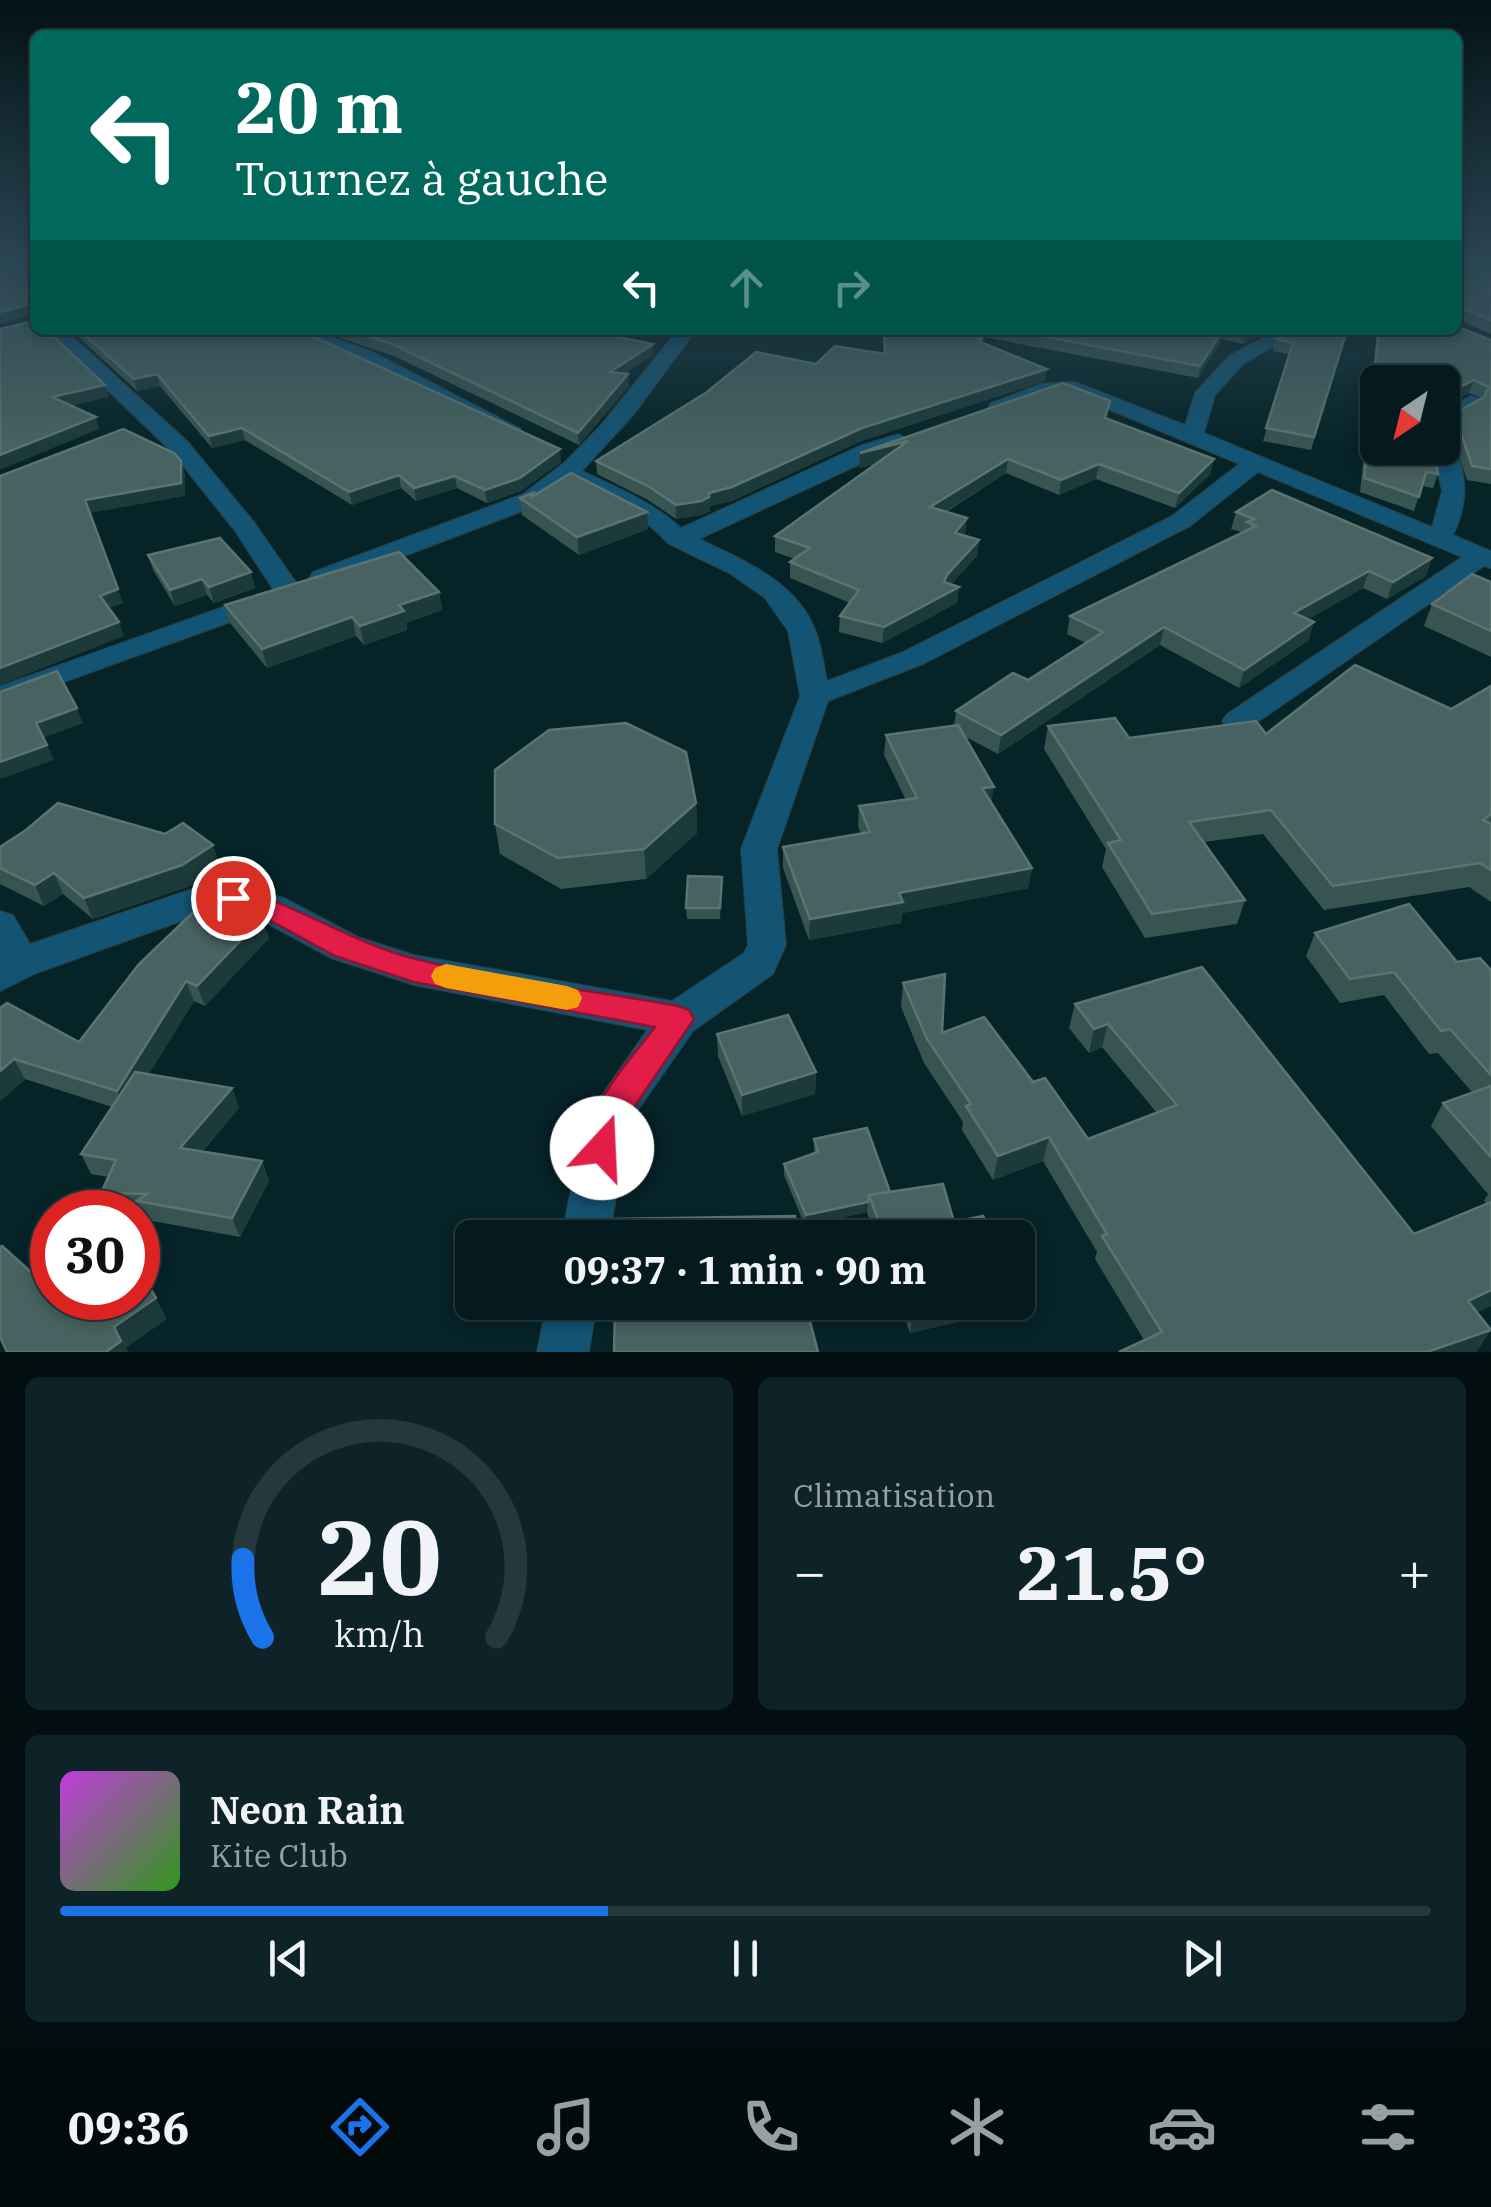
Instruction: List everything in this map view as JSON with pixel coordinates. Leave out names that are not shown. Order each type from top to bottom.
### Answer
[{"type":"street","points":[[60,335],[153,419],[245,528],[288,591]]},
{"type":"street","points":[[309,335],[366,356],[544,443],[678,539],[738,567],[775,592],[802,631],[815,696],[758,850],[767,944],[758,963],[678,1019],[608,1118],[588,1220]]},
{"type":"street","points":[[1194,434],[1205,394],[1236,360],[1283,335]]},
{"type":"street","points":[[0,696],[532,498],[576,467],[674,342]]},
{"type":"street","points":[[974,418],[1061,386],[1194,434],[1486,558]]},
{"type":"street","points":[[1460,410],[1471,402]]},
{"type":"street","points":[[119,433],[153,419]]},
{"type":"street","points":[[678,539],[870,450],[922,434]]},
{"type":"street","points":[[815,696],[913,658],[1181,522],[1256,462]]},
{"type":"street","points":[[1439,538],[1450,518],[1456,481],[1450,465]]},
{"type":"street","points":[[1238,721],[1486,558]]},
{"type":"street","points":[[0,925],[10,969],[198,901],[233,898],[271,908],[345,948],[414,970],[678,1019]]},
{"type":"street","points":[[563,1352],[569,1320]]},
{"type":"building","points":[[30,323],[30,335],[52,335],[105,385],[52,397],[96,417],[0,455],[0,329]]},
{"type":"building","points":[[1462,329],[1491,340],[1491,469],[1472,466],[1460,430],[1460,410],[1484,397],[1489,387],[1474,380],[1460,387],[1460,365],[1375,365],[1378,335],[1462,335]]},
{"type":"building","points":[[85,335],[310,335],[560,449],[520,478],[485,490],[455,476],[414,488],[399,475],[349,492],[242,428],[209,436],[157,374],[134,379]]},
{"type":"building","points":[[364,335],[608,335],[653,344],[610,372],[628,374],[578,433],[392,344]]},
{"type":"building","points":[[884,335],[982,335],[980,342],[1047,369],[862,428],[732,487],[709,493],[701,501],[676,505],[648,486],[596,461],[707,392],[756,352],[816,364],[835,346],[885,354]]},
{"type":"building","points":[[1036,335],[1220,335],[1200,366]]},
{"type":"building","points":[[1283,335],[1345,335],[1314,437],[1266,428],[1293,343],[1276,339]]},
{"type":"building","points":[[1063,383],[1110,401],[1105,418],[1214,459],[1179,493],[1099,464],[1061,480],[1008,459],[930,507],[967,518],[955,533],[979,540],[944,582],[959,587],[884,627],[840,616],[859,590],[790,562],[810,548],[775,536],[908,441],[860,453]]},
{"type":"building","points":[[123,429],[174,453],[181,461],[181,483],[85,500],[118,589],[100,596],[119,622],[0,668],[0,476]]},
{"type":"building","points":[[1365,465],[1437,465],[1438,474],[1426,472],[1419,497],[1364,478]]},
{"type":"building","points":[[571,473],[647,512],[577,537],[520,498],[535,492],[530,498]]},
{"type":"building","points":[[1272,490],[1432,558],[1393,582],[1369,571],[1294,613],[1314,622],[1244,670],[1164,627],[1001,735],[956,711],[1013,673],[1028,680],[1103,632],[1070,616],[1256,526],[1247,522],[1254,519],[1236,512]]},
{"type":"building","points":[[220,538],[251,572],[209,587],[202,579],[170,590],[148,555]]},
{"type":"building","points":[[399,552],[439,592],[399,605],[404,611],[360,626],[352,617],[262,649],[225,605]]},
{"type":"building","points":[[1472,574],[1491,582],[1491,631],[1432,604]]},
{"type":"building","points":[[1355,665],[1451,709],[1491,686],[1491,814],[1483,820],[1491,824],[1491,870],[1480,863],[1333,886],[1271,810],[1189,822],[1245,900],[1152,914],[1108,843],[1121,840],[1048,726],[1115,718],[1129,738],[1256,721],[1266,734]]},
{"type":"building","points":[[57,671],[77,708],[36,723],[47,745],[0,762],[0,692]]},
{"type":"building","points":[[626,723],[686,752],[696,803],[644,849],[558,858],[495,824],[495,770],[549,730]]},
{"type":"building","points":[[958,725],[994,787],[982,788],[1032,868],[899,893],[903,902],[810,919],[783,847],[870,832],[859,806],[917,798],[886,735]]},
{"type":"building","points":[[58,803],[165,834],[183,823],[213,845],[182,865],[84,898],[54,873],[35,885],[0,868],[0,847]]},
{"type":"building","points":[[688,876],[722,877],[720,908],[686,908]]},
{"type":"building","points":[[208,898],[262,918],[197,986],[186,981],[117,1091],[14,1059],[0,1071],[0,1008],[7,1003],[79,1042],[139,964]]},
{"type":"building","points":[[1409,904],[1457,962],[1480,958],[1491,970],[1491,1075],[1450,1029],[1441,1031],[1394,972],[1350,979],[1315,933]]},
{"type":"building","points":[[1202,967],[1414,1234],[1491,1202],[1491,1290],[1468,1301],[1491,1330],[1427,1352],[1119,1352],[1162,1332],[1102,1236],[1107,1234],[1049,1137],[998,1156],[966,1106],[971,1104],[927,1039],[903,983],[945,974],[942,1033],[984,1017],[1033,1082],[1045,1078],[1088,1139],[1177,1105],[1108,1024],[1094,1029],[1075,1004]]},
{"type":"building","points":[[788,1015],[816,1072],[742,1095],[717,1034]]},
{"type":"building","points":[[135,1072],[232,1088],[180,1148],[262,1161],[232,1218],[160,1205],[160,1190],[102,1190],[116,1160],[81,1154]]},
{"type":"building","points":[[1491,1086],[1491,1157],[1443,1103]]},
{"type":"building","points":[[867,1128],[890,1192],[869,1195],[868,1202],[806,1215],[784,1164],[818,1152],[814,1139]]},
{"type":"building","points":[[943,1184],[953,1220],[878,1220],[869,1195]]},
{"type":"building","points":[[795,1216],[795,1220],[612,1220]]},
{"type":"building","points":[[0,1247],[30,1271],[30,1320],[124,1320],[114,1327],[121,1341],[106,1352],[7,1352],[0,1337]]},
{"type":"building","points":[[615,1320],[810,1320],[818,1352],[614,1352]]},
{"type":"slow traffic","points":[[446,976],[567,998]]},
{"type":"route","points":[[233,898],[271,908],[345,948],[414,970],[678,1019],[608,1118],[602,1148]]}]
